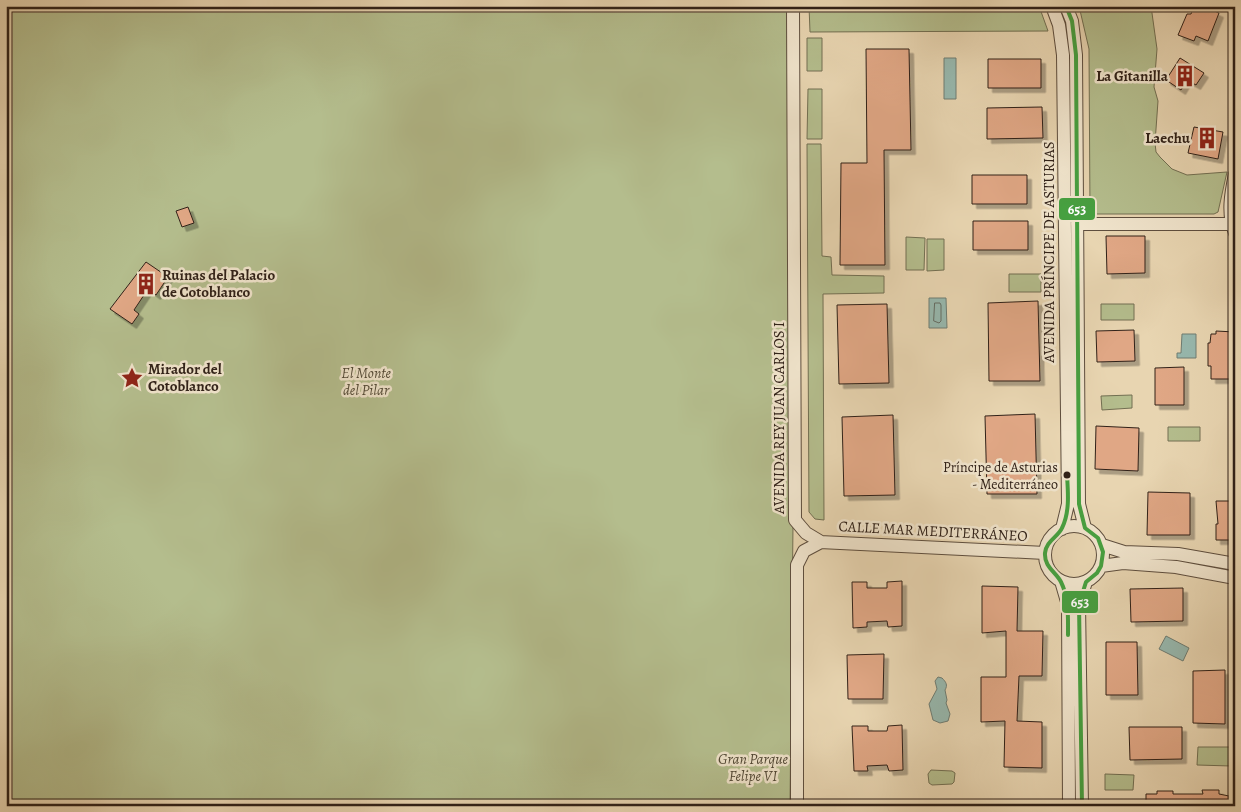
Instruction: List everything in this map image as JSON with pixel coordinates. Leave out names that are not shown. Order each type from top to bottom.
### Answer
[{"type":"street","name":"AVENIDA REY JUAN CARLOS I","points":[[793,6],[795,520],[806,533],[821,542]]},
{"type":"street","name":"AVENIDA PRÍNCIPE DE ASTURIAS","points":[[1052,6],[1059,25],[1063,55],[1068,504],[1062,529]]},
{"type":"street","name":"AVENIDA PRÍNCIPE DE ASTURIAS","points":[[1066,6],[1072,21],[1076,55],[1080,504],[1085,528]]},
{"type":"street","points":[[1077,224],[1234,224],[1230,196],[1235,174]]},
{"type":"street","points":[[1074,526],[1085,528],[1092,532],[1102,545],[1103,559],[1101,566],[1092,578],[1086,582],[1069,584],[1061,581],[1049,570],[1046,553],[1051,539],[1062,529],[1074,526]]},
{"type":"street","name":"CALLE MAR MEDITERRÁNEO","points":[[821,542],[1046,553]]},
{"type":"street","points":[[797,806],[797,565],[804,551],[821,542]]},
{"type":"street","points":[[1102,545],[1124,552],[1178,554],[1235,564]]},
{"type":"street","points":[[1101,566],[1123,563],[1176,567],[1235,578]]},
{"type":"street","points":[[1061,581],[1068,605],[1069,806]]},
{"type":"street","points":[[1082,806],[1079,604],[1086,582]]},
{"type":"green space","name":"El Monte del Pilar","points":[[6,6],[789,6],[793,525],[790,806],[6,806]]},
{"type":"green space","points":[[809,6],[1039,6],[1048,31],[810,32]]},
{"type":"green space","points":[[1079,6],[1151,6],[1157,49],[1154,87],[1158,101],[1156,152],[1172,169],[1187,175],[1227,172],[1218,212],[1214,214],[1090,214],[1089,49]]},
{"type":"green space","points":[[807,38],[822,38],[822,71],[807,71]]},
{"type":"green space","points":[[808,89],[822,89],[822,139],[807,139]]},
{"type":"green space","points":[[807,144],[821,144],[822,256],[831,257],[832,275],[884,276],[884,293],[823,294],[824,520],[815,519],[809,512]]},
{"type":"green space","points":[[906,237],[925,238],[924,270],[906,270]]},
{"type":"green space","points":[[927,239],[944,239],[944,270],[927,271]]},
{"type":"green space","points":[[1009,274],[1041,274],[1041,292],[1009,292]]},
{"type":"green space","points":[[1101,304],[1134,304],[1134,320],[1101,320]]},
{"type":"green space","points":[[1132,395],[1132,408],[1102,410],[1101,396]]},
{"type":"green space","points":[[1168,427],[1200,427],[1200,441],[1168,441]]},
{"type":"green space","points":[[1198,747],[1232,747],[1231,766],[1197,765]]},
{"type":"green space","points":[[931,770],[952,771],[955,773],[954,782],[952,784],[932,785],[929,783],[928,774]]},
{"type":"green space","points":[[1105,774],[1134,775],[1133,790],[1105,790]]},
{"type":"water","points":[[944,58],[956,58],[956,99],[944,99]]},
{"type":"water","points":[[929,298],[946,298],[947,328],[929,328]]},
{"type":"water","points":[[1182,334],[1196,334],[1196,358],[1177,358],[1177,353],[1181,353]]},
{"type":"water","points":[[1166,636],[1189,648],[1183,661],[1159,649]]},
{"type":"water","points":[[938,677],[942,678],[946,684],[946,703],[950,714],[948,721],[940,723],[933,720],[929,704],[937,689],[935,681]]},
{"type":"building","points":[[1194,6],[1203,6],[1219,13],[1208,41],[1196,36],[1194,41],[1178,35],[1187,14],[1191,14]]},
{"type":"building","points":[[866,49],[909,49],[911,150],[884,150],[885,265],[840,265],[841,163],[867,163]]},
{"type":"building","name":"La Gitanilla","points":[[1180,58],[1204,73],[1196,85],[1187,80],[1181,90],[1166,80]]},
{"type":"building","points":[[988,59],[1041,59],[1041,88],[988,88]]},
{"type":"building","points":[[1042,107],[1043,138],[987,139],[987,108]]},
{"type":"building","name":"Laechu","points":[[1194,127],[1223,132],[1218,159],[1188,153]]},
{"type":"building","points":[[972,175],[1027,175],[1027,204],[972,204]]},
{"type":"building","points":[[188,207],[194,223],[182,227],[176,211]]},
{"type":"building","points":[[973,221],[1028,221],[1028,250],[973,250]]},
{"type":"building","points":[[1106,236],[1145,236],[1145,273],[1107,274]]},
{"type":"building","points":[[146,262],[168,277],[156,295],[148,289],[134,310],[139,314],[132,324],[110,309]]},
{"type":"building","points":[[1038,301],[1040,381],[989,381],[988,303]]},
{"type":"building","points":[[887,304],[889,383],[839,384],[837,305]]},
{"type":"building","points":[[1134,330],[1135,361],[1097,362],[1096,331]]},
{"type":"building","points":[[1216,331],[1235,332],[1235,379],[1211,379],[1211,366],[1208,366],[1208,343],[1210,343],[1211,334],[1216,334]]},
{"type":"building","points":[[1184,367],[1184,405],[1155,405],[1155,368]]},
{"type":"building","points":[[1035,414],[1037,494],[987,494],[985,416]]},
{"type":"building","points":[[893,415],[895,495],[844,496],[842,417]]},
{"type":"building","points":[[1096,426],[1139,428],[1138,471],[1095,469]]},
{"type":"building","points":[[1148,492],[1190,493],[1190,535],[1147,535]]},
{"type":"building","points":[[1216,501],[1235,501],[1235,540],[1216,540],[1216,524],[1218,524]]},
{"type":"building","points":[[902,581],[902,626],[888,627],[887,621],[867,622],[867,627],[853,628],[852,582],[867,582],[867,588],[887,588],[887,582]]},
{"type":"building","points":[[982,586],[1018,587],[1017,631],[1043,631],[1042,676],[1019,676],[1017,721],[1042,722],[1042,768],[1004,767],[1005,721],[981,722],[981,677],[1006,677],[1006,631],[982,633]]},
{"type":"building","points":[[1183,588],[1183,621],[1131,622],[1130,589]]},
{"type":"building","points":[[1106,642],[1137,642],[1138,695],[1106,695]]},
{"type":"building","points":[[884,654],[883,699],[848,699],[847,655]]},
{"type":"building","points":[[1225,670],[1225,724],[1193,723],[1193,671]]},
{"type":"building","points":[[902,725],[903,770],[889,771],[887,765],[867,766],[868,771],[854,771],[852,726],[868,726],[868,731],[887,731],[888,726]]},
{"type":"building","points":[[1129,727],[1182,727],[1182,759],[1130,760]]},
{"type":"building","points":[[1202,790],[1219,790],[1219,794],[1229,796],[1228,806],[1146,806],[1146,794],[1157,794],[1157,791],[1173,791],[1173,794],[1203,794]]},
{"type":"transit line","name":"653","points":[[1066,6],[1072,21],[1076,55],[1079,504],[1085,528],[1098,538],[1103,552],[1101,566],[1097,573],[1086,582],[1079,604],[1082,806]]},
{"type":"transit line","name":"653","points":[[1067,475],[1068,502],[1065,522],[1048,545],[1045,558],[1048,566],[1059,578],[1064,588],[1068,608],[1068,635]]},
{"type":"place","name":"La Gitanilla","points":[[1185,76]]},
{"type":"place","name":"Laechu","points":[[1207,138]]},
{"type":"place","name":"Ruinas del Palacio de Cotoblanco","points":[[146,284]]},
{"type":"place","name":"Mirador del Cotoblanco","points":[[132,378]]},
{"type":"place","name":"Príncipe de Asturias - Mediterráneo","points":[[1067,475]]},
{"type":"park label","name":"Gran Parque Felipe VI","points":[[753,768]]}]
